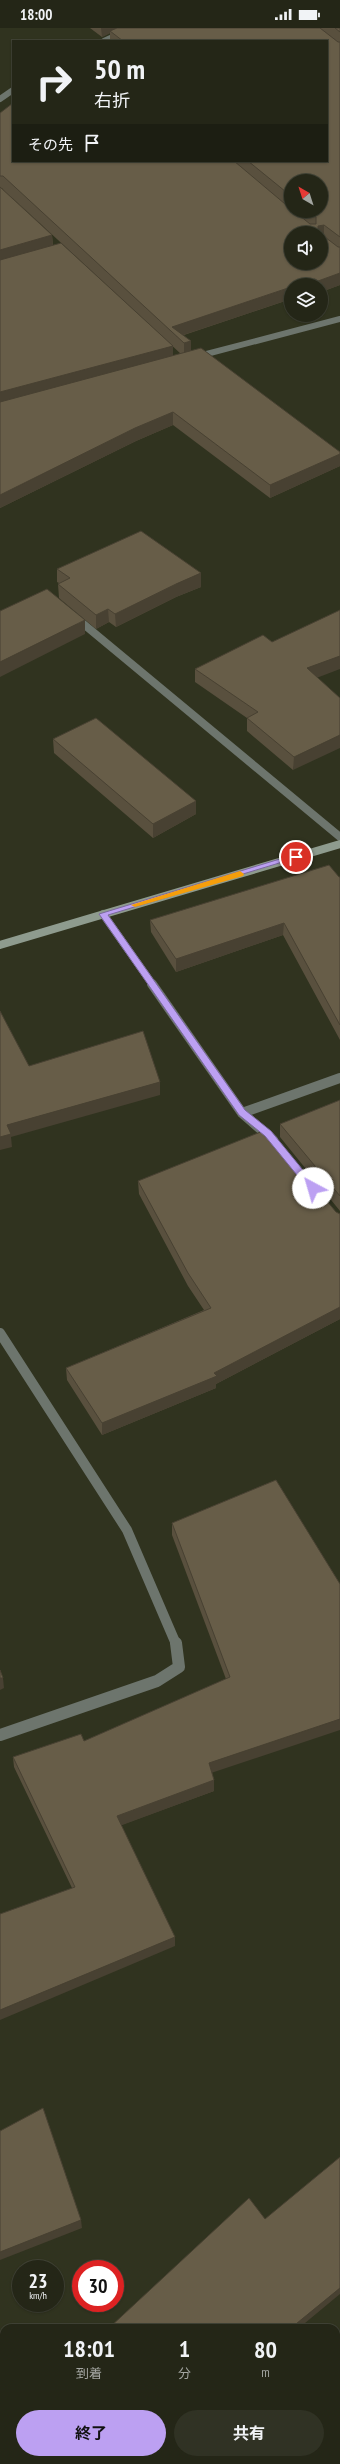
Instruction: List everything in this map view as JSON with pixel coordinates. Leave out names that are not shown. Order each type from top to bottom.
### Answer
[{"type":"street","points":[[106,40],[132,28]]},
{"type":"street","points":[[0,98],[12,91]]},
{"type":"street","points":[[189,358],[340,319]]},
{"type":"street","points":[[66,610],[340,837]]},
{"type":"street","points":[[0,945],[340,844]]},
{"type":"street","points":[[103,914],[242,1113],[268,1133],[278,1145]]},
{"type":"street","points":[[242,1113],[340,1078]]},
{"type":"street","points":[[0,1333],[127,1530],[176,1641],[179,1667],[156,1681],[0,1735]]},
{"type":"building","points":[[117,28],[320,28],[340,42],[340,237],[328,228],[328,226],[324,225],[284,226],[284,270],[328,270],[328,239],[340,247],[340,273],[326,278],[284,278],[284,289],[172,327],[191,341],[184,343],[3,176],[0,176],[0,113],[12,104],[12,162],[235,162],[284,203],[284,218],[303,218],[310,224],[316,224],[316,218],[328,218],[328,174],[284,174],[284,190],[249,162],[328,162],[328,40],[122,40],[110,31]]},
{"type":"building","points":[[0,187],[52,235],[0,250]]},
{"type":"building","points":[[61,243],[173,346],[0,392],[0,260]]},
{"type":"building","points":[[201,348],[340,452],[340,454],[270,485],[173,412],[135,428],[0,495],[0,402]]},
{"type":"building","points":[[141,531],[201,573],[115,614],[108,609],[96,615],[58,584],[70,578],[57,569]]},
{"type":"building","points":[[47,589],[85,620],[0,662],[0,611]]},
{"type":"building","points":[[340,610],[340,656],[307,668],[340,698],[340,735],[294,757],[247,718],[258,712],[195,669],[263,635],[272,642]]},
{"type":"building","points":[[96,718],[196,801],[153,824],[53,739]]},
{"type":"building","points":[[329,865],[340,877],[340,1025],[284,923],[176,959],[150,920]]},
{"type":"building","points":[[0,1011],[29,1066],[143,1031],[160,1082],[7,1125],[11,1134],[0,1137]]},
{"type":"building","points":[[340,1100],[340,1196],[280,1124]]},
{"type":"building","points":[[268,1129],[336,1212],[340,1214],[340,1307],[214,1373],[217,1376],[102,1423],[66,1368],[211,1308],[188,1273],[138,1181]]},
{"type":"building","points":[[276,1480],[340,1584],[340,1719],[209,1763],[214,1780],[117,1816],[175,1937],[0,2010],[0,1914],[75,1887],[13,1757],[81,1734],[84,1741],[230,1677],[172,1523]]},
{"type":"building","points":[[0,1670],[3,1678],[0,1678]]},
{"type":"building","points":[[43,2108],[81,2220],[0,2252],[0,2131]]},
{"type":"building","points":[[340,2157],[340,2288],[296,2324],[113,2324],[249,2198],[265,2219]]},
{"type":"slow traffic","points":[[135,905],[240,874]]},
{"type":"route","points":[[296,857],[103,914],[242,1113],[268,1133],[313,1188]]}]
